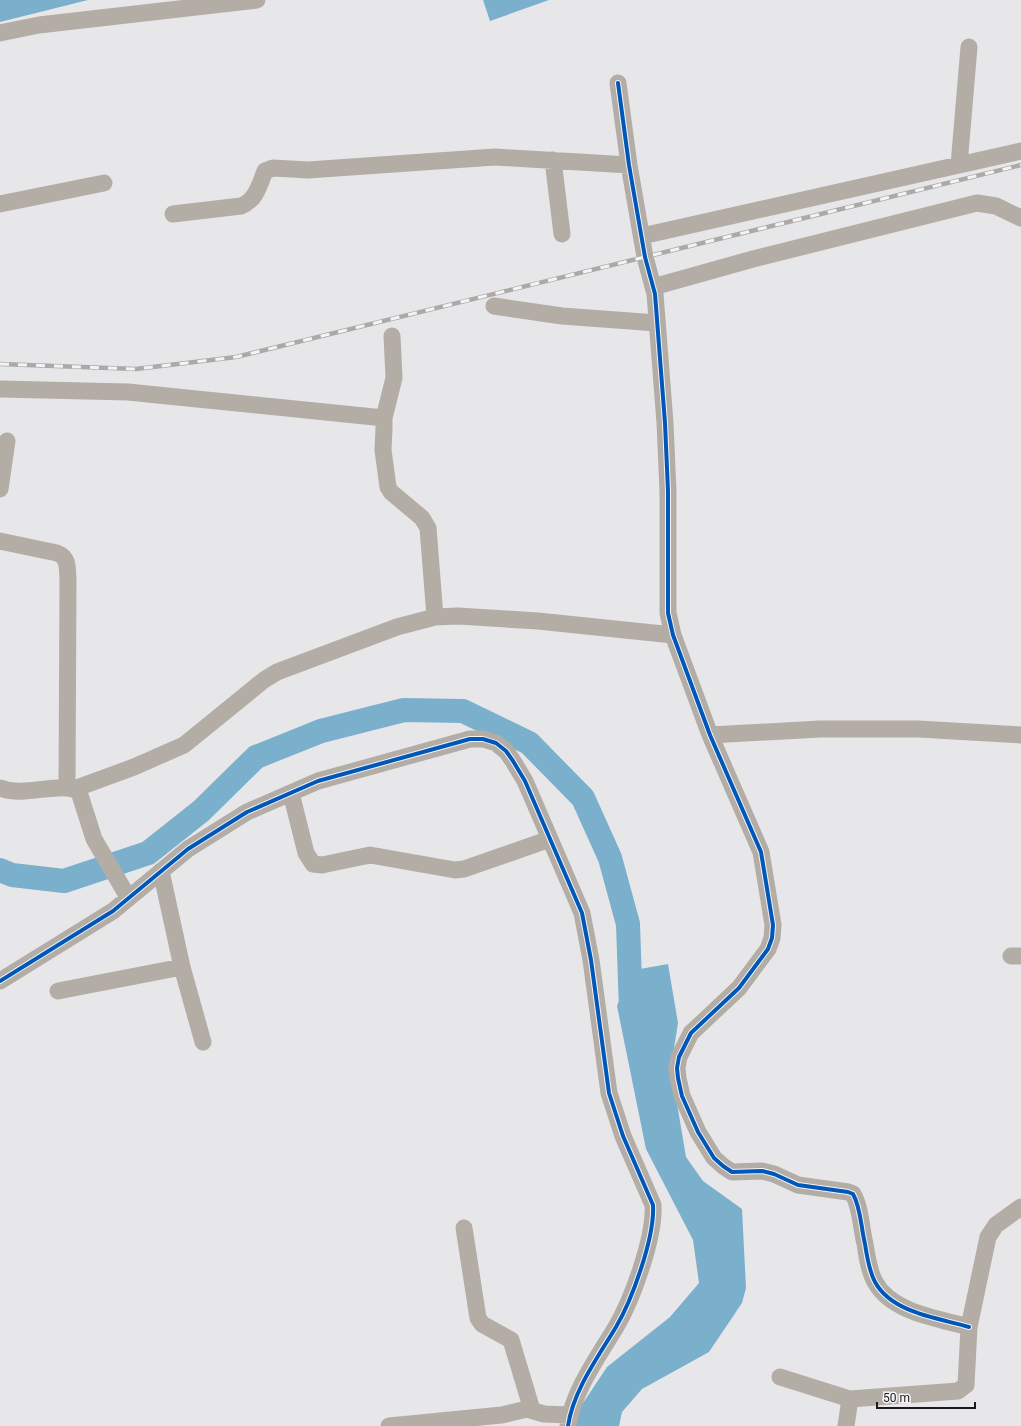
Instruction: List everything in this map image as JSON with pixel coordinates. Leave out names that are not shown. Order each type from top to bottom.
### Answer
[{"type":"street","points":[[0,33],[39,25],[257,0]]},
{"type":"street","points":[[959,165],[969,48]]},
{"type":"street","points":[[618,83],[629,165],[653,287],[657,323],[665,423],[668,491],[668,613],[673,635],[710,735],[761,852],[773,925],[772,938],[768,949],[739,988],[691,1033],[684,1046],[677,1068],[682,1096],[698,1132],[714,1158],[732,1172],[762,1171],[774,1174],[798,1185],[853,1194],[868,1262],[876,1284],[882,1292],[891,1300],[912,1311],[969,1327]]},
{"type":"street","points":[[642,236],[1021,151]]},
{"type":"street","points":[[174,214],[241,206],[249,203],[255,197],[265,172],[273,168],[308,170],[495,157],[629,165]]},
{"type":"street","points":[[554,160],[562,234]]},
{"type":"street","points":[[0,204],[104,184]]},
{"type":"street","points":[[653,287],[753,259],[977,203],[996,206],[1021,218]]},
{"type":"street","points":[[494,306],[562,316],[657,323]]},
{"type":"street","points":[[392,336],[394,378],[384,418],[383,450],[388,487],[391,492],[422,518],[428,528],[435,617]]},
{"type":"street","points":[[0,389],[128,392],[384,418]]},
{"type":"street","points":[[0,490],[7,441]]},
{"type":"street","points":[[0,541],[57,553],[64,556],[67,561],[71,788]]},
{"type":"street","points":[[0,788],[17,791],[42,791],[71,788],[134,767],[184,745],[264,680],[278,672],[397,627],[435,617],[458,616],[538,621],[673,635]]},
{"type":"street","points":[[710,735],[843,729],[918,729],[1021,735]]},
{"type":"street","points":[[0,981],[112,911],[188,849],[247,812],[318,781],[470,739],[483,739],[496,743],[506,751],[525,781],[582,913],[591,960],[609,1093],[623,1136],[653,1205],[650,1235],[624,1312],[588,1374],[569,1421],[532,1410],[495,1416],[389,1426]]},
{"type":"street","points":[[71,788],[79,792],[94,839],[128,898]]},
{"type":"street","points":[[291,792],[306,853],[313,864],[322,865],[370,854],[455,870],[464,869],[550,839]]},
{"type":"street","points":[[161,871],[182,967],[203,1042]]},
{"type":"street","points":[[58,991],[182,967]]},
{"type":"street","points":[[780,1377],[850,1399],[958,1391],[963,1389],[966,1385],[969,1327],[988,1237],[996,1225],[1021,1207]]},
{"type":"street","points":[[464,1228],[478,1318],[482,1324],[511,1340],[532,1410]]},
{"type":"street","points":[[846,1426],[850,1399]]},
{"type":"water","points":[[0,0],[88,0],[0,22]]},
{"type":"water","points":[[483,0],[549,0],[490,21]]},
{"type":"water","points":[[668,964],[678,1023],[671,1068],[686,1157],[703,1181],[742,1209],[746,1288],[742,1303],[709,1352],[642,1389],[622,1412],[619,1426],[575,1426],[581,1406],[607,1367],[670,1317],[699,1283],[693,1240],[646,1149],[617,1006],[628,978],[640,969]]},
{"type":"waterway","points":[[0,870],[12,875],[64,881],[148,853],[201,811],[256,757],[321,731],[404,710],[463,711],[529,743],[583,798],[610,858],[628,924],[631,1010]]},
{"type":"railway","points":[[0,364],[136,369],[236,357],[1021,165]]},
{"type":"cycle path","points":[[618,83],[629,165],[645,257],[655,294],[665,423],[668,491],[668,613],[673,635],[710,735],[761,852],[773,925],[772,938],[768,949],[739,988],[691,1033],[679,1057],[677,1068],[682,1096],[698,1132],[714,1158],[732,1172],[762,1171],[774,1174],[798,1185],[853,1194],[859,1212],[870,1269],[875,1282],[883,1292],[892,1301],[917,1313],[969,1327]]},
{"type":"cycle path","points":[[0,981],[113,911],[188,849],[247,812],[318,781],[470,739],[483,739],[496,743],[506,751],[525,781],[582,913],[591,960],[609,1093],[623,1136],[653,1205],[653,1218],[646,1251],[629,1301],[616,1327],[594,1362],[581,1387],[575,1400],[568,1426]]}]
